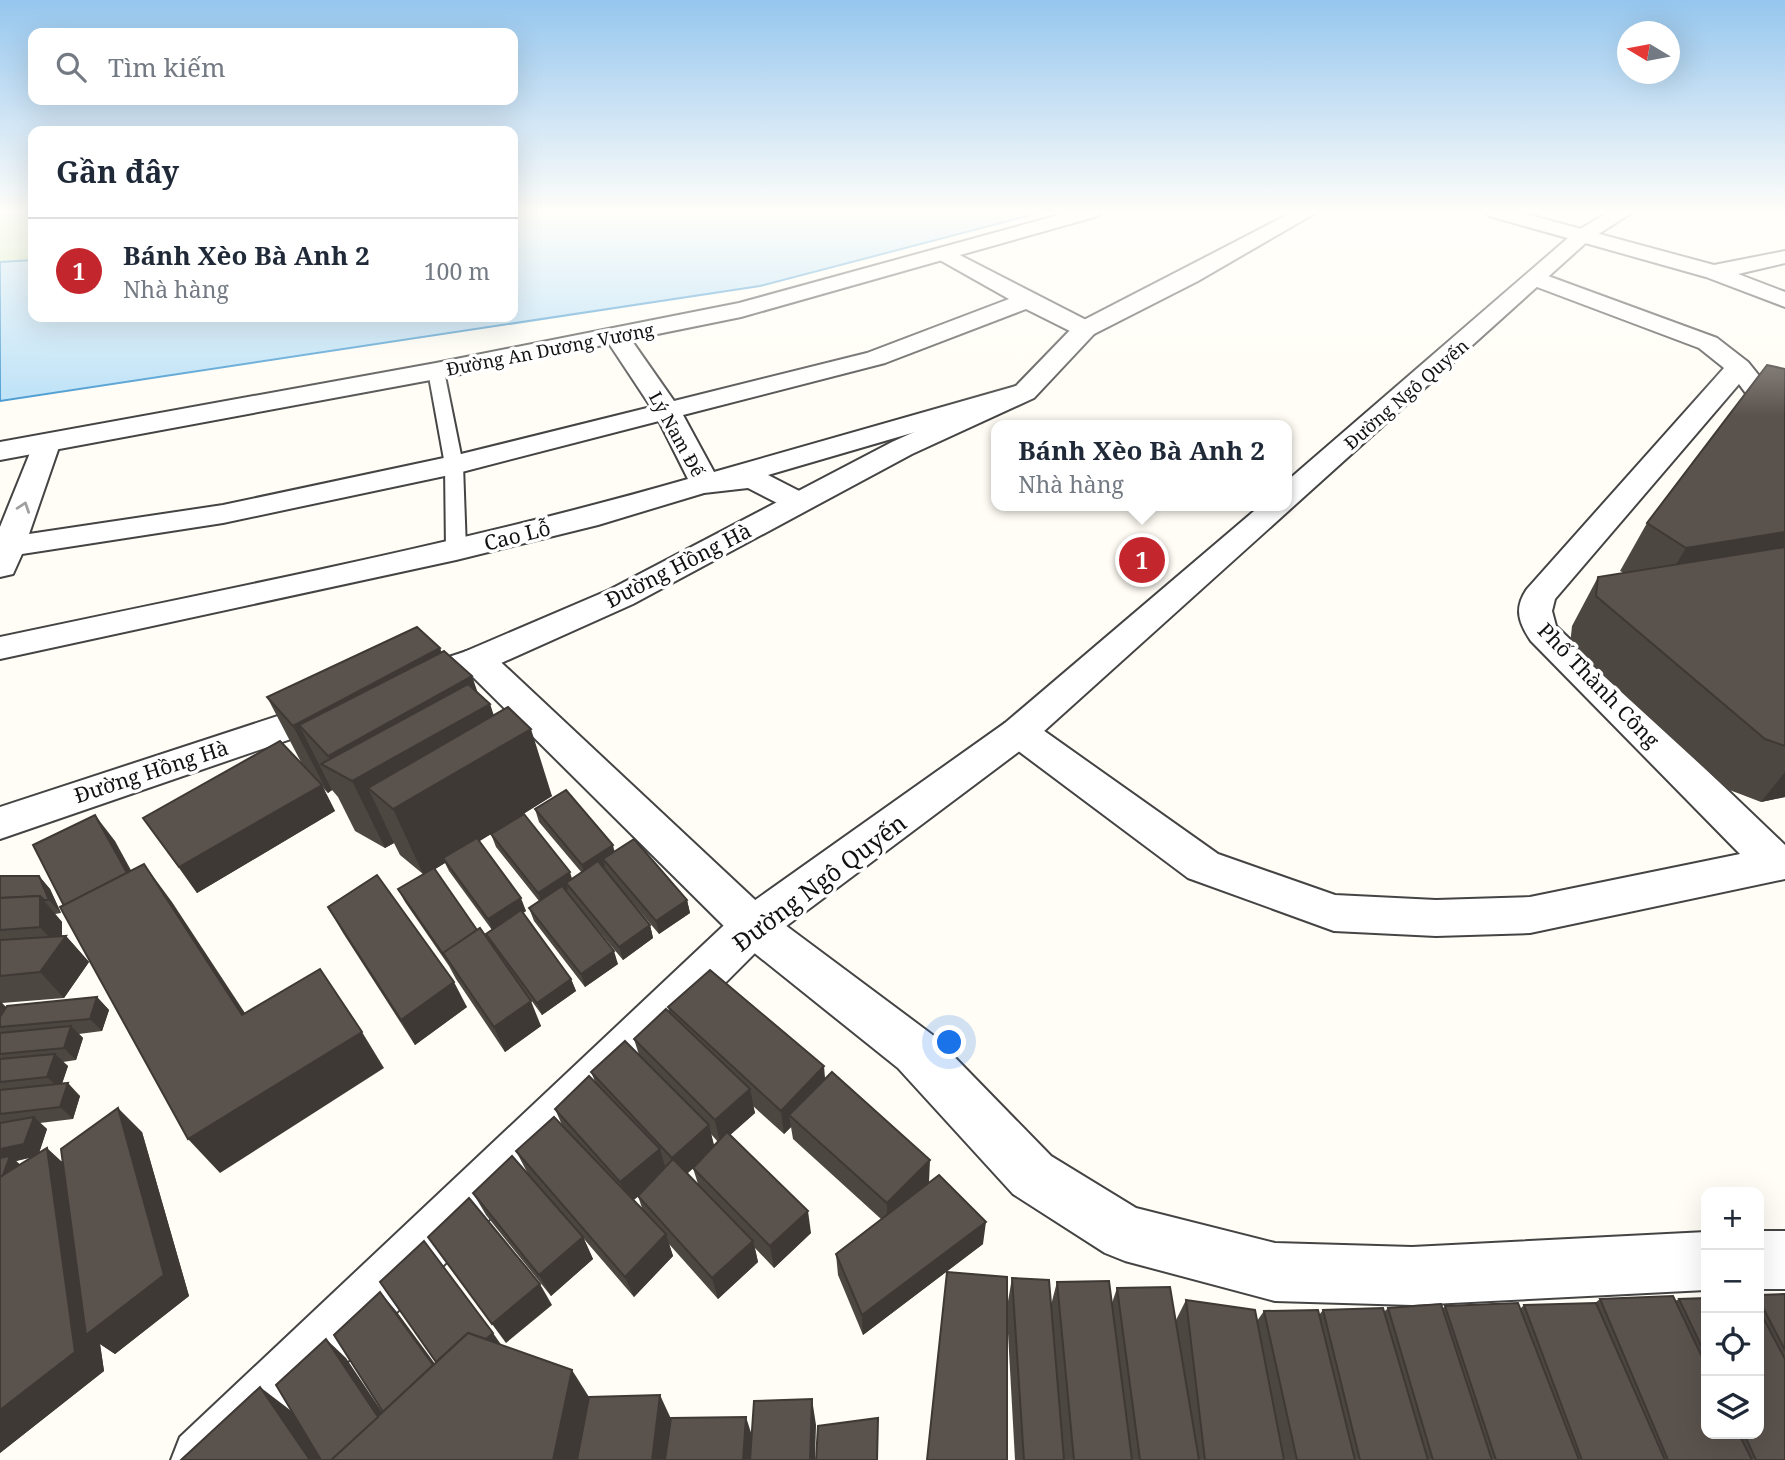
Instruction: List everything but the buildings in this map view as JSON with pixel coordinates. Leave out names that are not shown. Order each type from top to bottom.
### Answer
[{"type":"street","name":"Đường An Dương Vương","points":[[0,451],[616,337],[741,310],[850,280]]},
{"type":"street","points":[[992,280],[1085,329]]},
{"type":"street","name":"Đường Hồng Hà","points":[[0,822],[477,660],[621,597],[902,448],[1026,392],[1085,329],[1182,280]]},
{"type":"street","name":"Đường Ngô Quyến","points":[[1292,494],[1536,280]]},
{"type":"street","points":[[1540,280],[1708,343],[1739,367],[1785,427]]},
{"type":"street","points":[[1735,280],[1785,300]]},
{"type":"street","points":[[5,558],[454,465],[666,409],[876,358],[1027,300]]},
{"type":"street","name":"Lý Nam Đế","points":[[616,337],[666,409],[706,485],[752,478],[798,502]]},
{"type":"street","name":"Phố Thành Công","points":[[1739,367],[1539,596],[1534,607],[1535,619],[1543,633],[1781,863]]},
{"type":"street","name":"Cao Lỗ","points":[[0,648],[456,550],[706,485],[1026,392]]},
{"type":"street","points":[[5,558],[46,444]]},
{"type":"street","name":"Đường Ngô Quyến","points":[[203,1460],[753,926],[1019,732],[1272,511]]},
{"type":"street","points":[[477,660],[753,926],[916,1052],[1032,1175],[1125,1233],[1275,1272],[1412,1276],[1701,1261]]},
{"type":"street","points":[[1019,732],[1203,866],[1334,913],[1436,918],[1530,915],[1781,863]]},
{"type":"street","points":[[1764,1260],[1785,1260]]},
{"type":"lane","points":[[436,371],[454,465],[456,550]]},
{"type":"water","points":[[0,280],[28,280],[28,322],[518,322],[518,280],[782,280],[760,286],[0,401]]},
{"type":"place","name":"Bánh Xèo Bà Anh 2","points":[[1142,560]]}]
